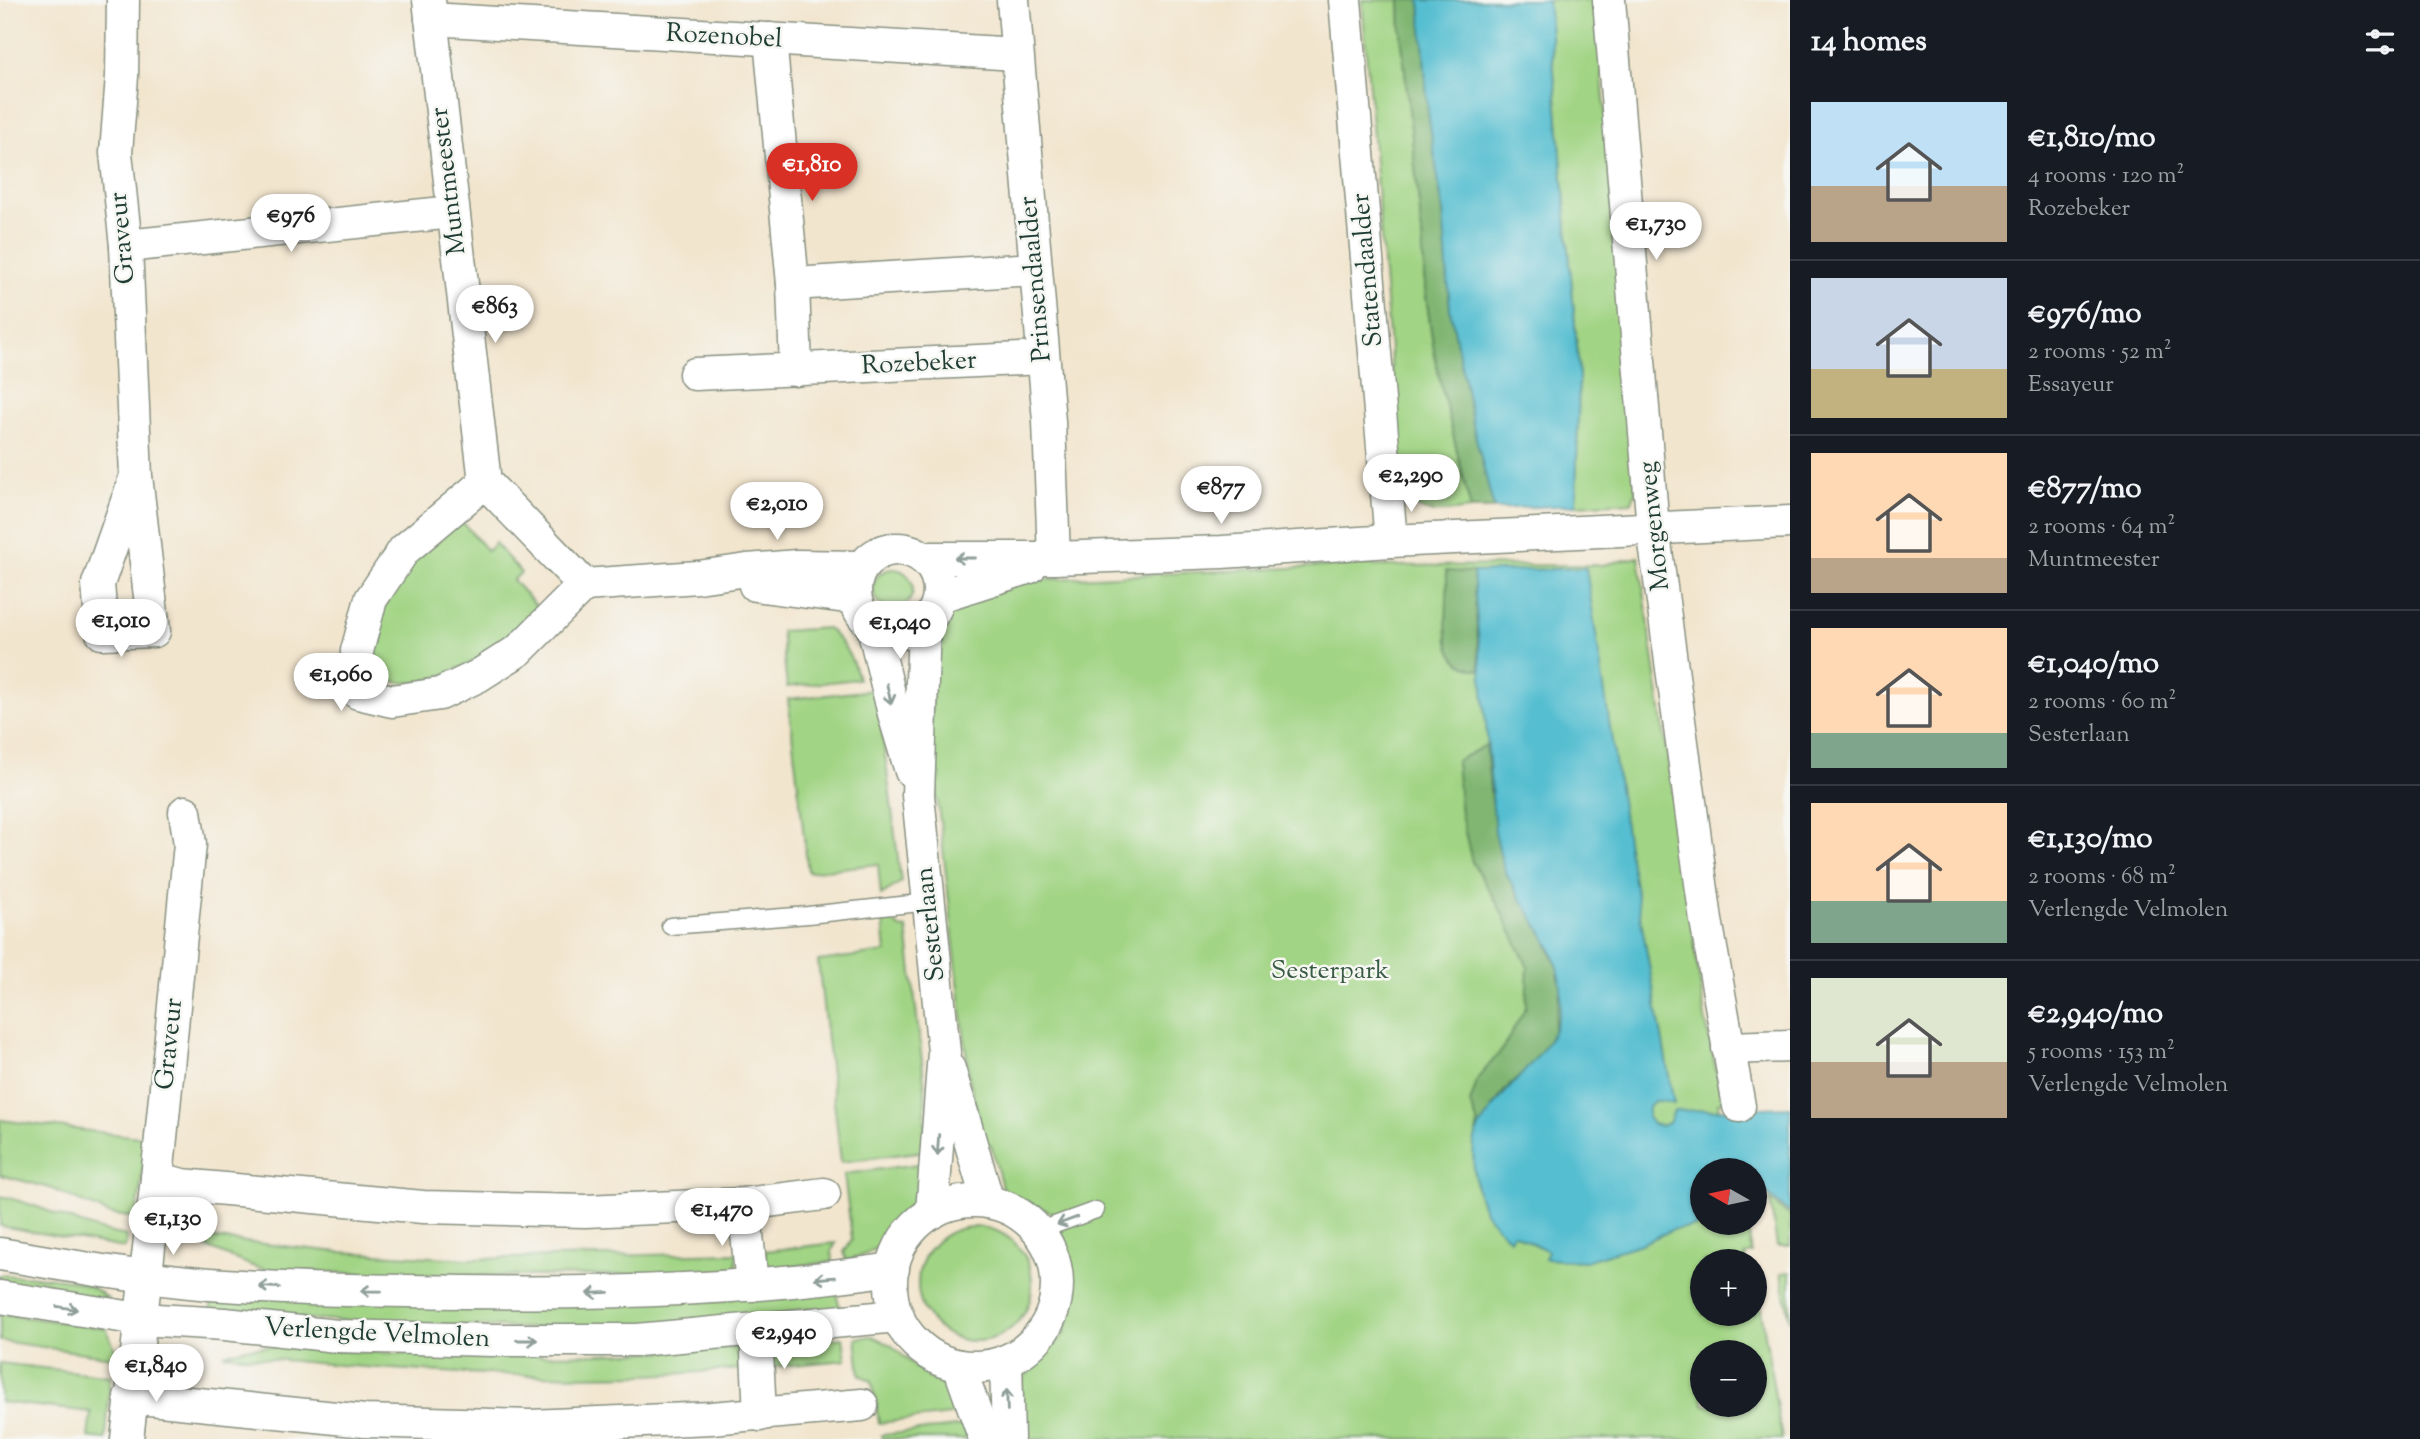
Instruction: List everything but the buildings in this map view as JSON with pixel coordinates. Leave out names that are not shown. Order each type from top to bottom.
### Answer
[{"type":"street","name":"Graveur","points":[[123,0],[122,76],[116,153],[126,246],[136,476]]},
{"type":"street","name":"Prinsendaalder","points":[[1013,0],[1049,421],[1054,558]]},
{"type":"street","name":"Statendaalder","points":[[1345,0],[1391,541]]},
{"type":"street","name":"Morgenweg","points":[[1609,0],[1653,528],[1706,920],[1738,1106]]},
{"type":"street","name":"Rozenobel","points":[[430,10],[771,39],[1017,54]]},
{"type":"street","name":"Muntmeester","points":[[430,10],[485,482]]},
{"type":"street","points":[[771,39],[793,284],[796,370]]},
{"type":"street","points":[[126,246],[453,212]]},
{"type":"street","points":[[793,284],[1035,269]]},
{"type":"street","name":"Rozebeker","points":[[695,374],[1043,358]]},
{"type":"street","points":[[584,585],[485,482],[404,550],[371,599],[357,651],[358,693],[392,701],[440,694],[478,676],[519,650],[584,585],[698,577],[797,566],[861,567]]},
{"type":"street","points":[[924,558],[1054,558],[1222,552],[1790,522]]},
{"type":"street","points":[[891,549],[911,551],[924,558],[937,575],[940,596],[935,612],[924,625],[899,635],[873,627],[864,619],[854,598],[855,582],[861,567],[871,557],[891,549]]},
{"type":"street","points":[[940,596],[1054,558]]},
{"type":"street","points":[[698,577],[854,598]]},
{"type":"street","name":"Sesterlaan","points":[[924,625],[918,795],[944,1052],[932,1213]]},
{"type":"street","name":"Sesterlaan","points":[[873,627],[894,715],[918,795]]},
{"type":"street","name":"Graveur","points":[[127,1439],[157,1178],[190,844],[185,812]]},
{"type":"street","points":[[1728,1048],[1790,1046]]},
{"type":"street","name":"Sesterlaan","points":[[944,1052],[988,1202]]},
{"type":"street","points":[[157,1178],[182,1185],[423,1207],[585,1211],[744,1204],[824,1194]]},
{"type":"street","points":[[988,1202],[1018,1214],[1038,1231],[1046,1242],[1055,1266],[1055,1305],[1044,1329],[1023,1352],[1006,1361],[975,1367],[959,1366],[927,1353],[910,1336],[898,1316],[892,1293],[893,1269],[906,1237],[918,1223],[932,1213],[959,1203],[988,1202]]},
{"type":"street","points":[[744,1204],[752,1285]]},
{"type":"street","name":"Verlengde Velmolen","points":[[0,1254],[145,1277],[209,1284],[337,1290],[587,1294],[752,1285],[893,1269]]},
{"type":"street","name":"Verlengde Velmolen","points":[[0,1297],[139,1319],[225,1324],[337,1336],[492,1340],[637,1340],[898,1316]]},
{"type":"street","points":[[755,1331],[760,1415]]},
{"type":"street","points":[[1006,1361],[1008,1439]]},
{"type":"street","points":[[959,1366],[985,1439]]},
{"type":"street","points":[[130,1396],[338,1419],[530,1426],[760,1415],[862,1405]]},
{"type":"lane","points":[[670,926],[929,902]]},
{"type":"lane","points":[[1038,1231],[1096,1210]]},
{"type":"green space","points":[[1362,0],[1400,0],[1425,289],[1436,364],[1471,509],[1441,512],[1423,510],[1411,498],[1408,487],[1401,487]]},
{"type":"green space","points":[[1400,0],[1420,0],[1428,112],[1443,211],[1450,309],[1474,430],[1494,509],[1471,509],[1436,364],[1425,289]]},
{"type":"green space","points":[[1548,0],[1596,0],[1636,491],[1632,502],[1576,505],[1579,372]]},
{"type":"green space","points":[[459,518],[487,551],[495,543],[521,573],[513,580],[539,609],[504,642],[467,665],[421,681],[394,681],[380,673],[371,659],[369,653],[373,630],[386,603],[415,558]]},
{"type":"green space","name":"Sesterpark","points":[[1639,557],[1705,1018],[1723,1102],[1718,1103],[1728,1158],[1690,1158],[1690,1236],[1749,1236],[1751,1249],[1690,1249],[1690,1326],[1764,1326],[1766,1340],[1690,1340],[1690,1417],[1767,1417],[1767,1347],[1782,1439],[1024,1439],[1022,1382],[1066,1332],[1064,1330],[1072,1298],[1072,1271],[1055,1214],[1003,1191],[991,1145],[985,1146],[969,1077],[930,734],[935,642],[946,619],[963,603],[1031,580],[1374,566],[1602,565]]},
{"type":"green space","points":[[893,569],[901,570],[907,575],[912,581],[912,597],[907,603],[901,608],[893,609],[885,608],[879,603],[874,597],[873,589],[874,581],[879,575],[885,570]]},
{"type":"green space","points":[[1446,571],[1473,572],[1480,670],[1464,665],[1454,657],[1449,645]]},
{"type":"green space","points":[[827,628],[847,651],[858,679],[787,687],[781,631]]},
{"type":"green space","points":[[874,690],[882,731],[901,882],[881,895],[878,864],[808,872],[788,699]]},
{"type":"green space","points":[[1486,745],[1490,790],[1505,869],[1544,936],[1556,963],[1561,987],[1552,1037],[1537,1060],[1504,1091],[1476,1133],[1478,1124],[1470,1103],[1478,1078],[1502,1050],[1526,1007],[1528,967],[1497,903],[1472,862],[1461,815],[1456,761]]},
{"type":"green space","points":[[883,921],[890,921],[902,929],[907,928],[925,1089],[925,1151],[841,1162],[818,961],[886,952]]},
{"type":"green space","points":[[0,1120],[148,1138],[136,1218],[109,1214],[50,1188],[0,1175]]},
{"type":"green space","points":[[926,1163],[924,1190],[894,1223],[883,1244],[846,1261],[844,1252],[852,1239],[844,1174]]},
{"type":"green space","points":[[0,1196],[92,1228],[123,1235],[127,1239],[125,1248],[0,1226]]},
{"type":"green space","points":[[1770,1200],[1790,1216],[1790,1246],[1777,1246]]},
{"type":"green space","points":[[975,1227],[997,1231],[1015,1244],[1028,1262],[1032,1284],[1028,1306],[1015,1324],[997,1337],[975,1341],[953,1337],[935,1324],[922,1306],[918,1284],[922,1262],[935,1244],[953,1231]]},
{"type":"green space","points":[[208,1238],[339,1252],[468,1259],[737,1253],[736,1271],[562,1276],[388,1274],[272,1270],[255,1267],[206,1247]]},
{"type":"green space","points":[[836,1243],[832,1250],[833,1262],[766,1269],[765,1251]]},
{"type":"green space","points":[[1790,1272],[1790,1321],[1781,1273]]},
{"type":"green space","points":[[0,1275],[72,1281],[97,1291],[108,1299],[0,1288]]},
{"type":"green space","points":[[836,1287],[840,1313],[748,1321],[527,1328],[210,1315],[213,1291]]},
{"type":"green space","points":[[0,1314],[106,1328],[119,1358],[0,1341]]},
{"type":"green space","points":[[872,1336],[891,1345],[911,1363],[952,1388],[961,1414],[879,1423],[872,1381],[860,1375],[856,1338]]},
{"type":"green space","points":[[843,1338],[846,1360],[771,1367],[769,1344]]},
{"type":"green space","points":[[270,1346],[431,1355],[607,1354],[739,1347],[741,1369],[653,1375],[536,1376],[379,1368],[223,1354],[245,1348]]},
{"type":"green space","points":[[0,1363],[110,1376],[106,1439],[88,1437],[91,1412],[0,1402]]},
{"type":"green space","points":[[964,1426],[967,1439],[882,1439],[881,1435]]},
{"type":"water","points":[[1420,0],[1548,0],[1579,372],[1576,505],[1494,509],[1474,430],[1450,309],[1443,211],[1428,112]]},
{"type":"water","points":[[1586,568],[1629,853],[1674,1104],[1654,1102],[1648,1108],[1648,1117],[1653,1124],[1661,1126],[1669,1123],[1674,1111],[1790,1107],[1790,1213],[1768,1195],[1768,1158],[1690,1158],[1690,1227],[1672,1230],[1641,1244],[1585,1261],[1545,1259],[1548,1251],[1513,1233],[1510,1239],[1495,1226],[1485,1212],[1479,1197],[1473,1161],[1477,1132],[1502,1096],[1548,1042],[1560,1008],[1561,987],[1554,955],[1511,883],[1504,868],[1495,832],[1473,572]]}]
